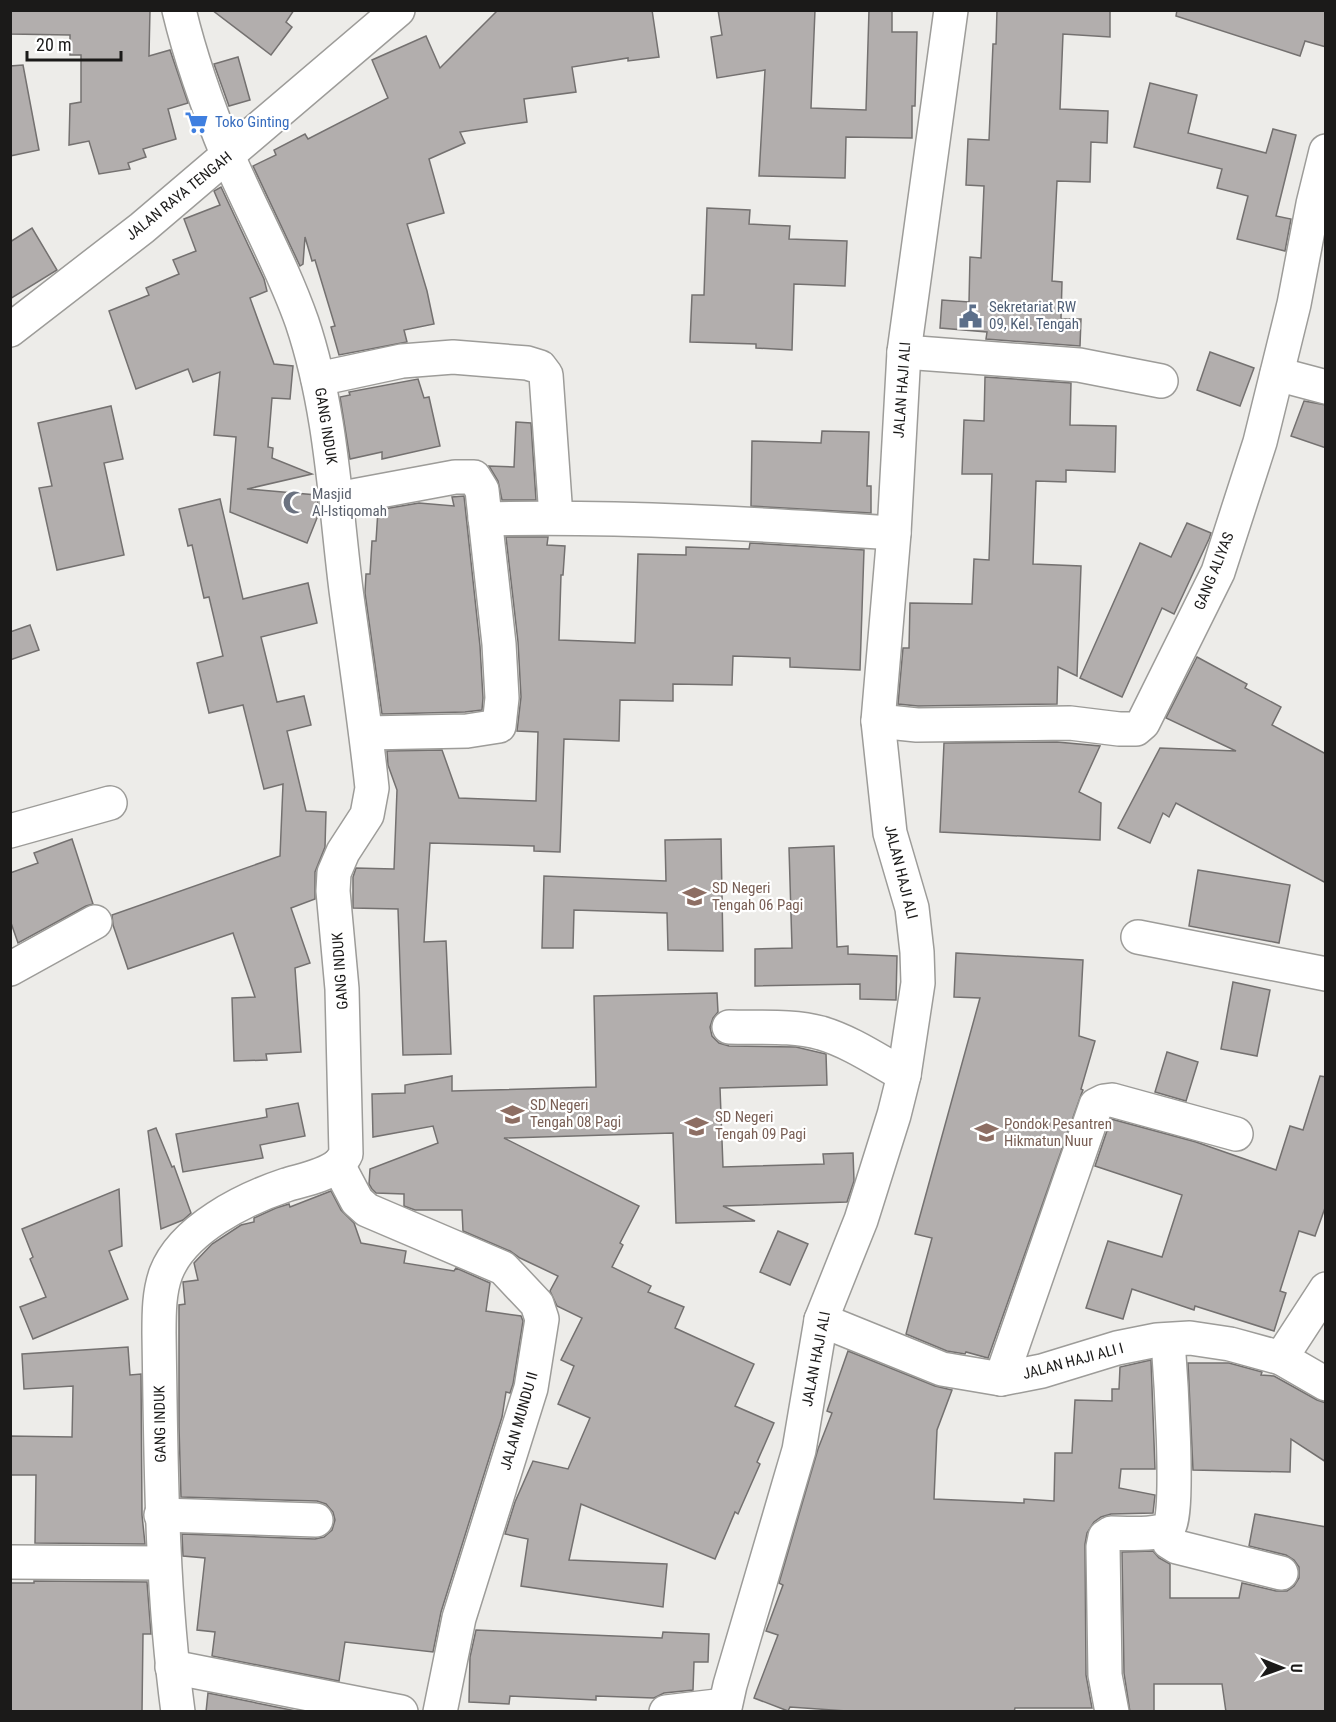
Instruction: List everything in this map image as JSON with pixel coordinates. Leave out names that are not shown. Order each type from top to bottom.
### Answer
[{"type":"street","name":"GANG INDUK","points":[[178,1712],[163,1563],[160,1298],[166,1272],[182,1247],[219,1216],[270,1191],[321,1174],[338,1165],[346,1154],[342,989],[333,891],[334,873],[343,852],[367,815],[372,788],[346,589],[337,499],[318,379],[302,323],[284,276],[228,156],[205,96],[179,10]]},
{"type":"street","name":"JALAN RAYA TENGAH","points":[[10,330],[142,228],[398,10]]},
{"type":"street","name":"JALAN HAJI ALI","points":[[725,1708],[799,1450],[821,1320],[861,1220],[904,1075],[918,983],[912,908],[890,833],[878,722],[894,533],[904,352],[951,10]]},
{"type":"street","name":"GANG ALIYAS","points":[[878,722],[917,725],[1070,723],[1119,729],[1136,729],[1143,723],[1218,572],[1260,442],[1319,206],[1326,151]]},
{"type":"street","points":[[904,352],[1079,365],[1161,381]]},
{"type":"street","points":[[318,379],[420,358],[453,357],[528,363],[540,367],[546,375],[556,518]]},
{"type":"street","points":[[1277,374],[1326,387]]},
{"type":"street","points":[[337,499],[455,477],[474,477],[482,490],[499,644],[502,698],[499,726],[467,731],[366,733]]},
{"type":"street","points":[[485,519],[556,518],[749,524],[894,533]]},
{"type":"street","points":[[10,831],[110,803]]},
{"type":"street","points":[[10,969],[95,922]]},
{"type":"street","points":[[1138,937],[1326,974]]},
{"type":"street","points":[[729,1027],[820,1033],[848,1044],[904,1075]]},
{"type":"street","points":[[1002,1379],[1096,1105],[1112,1100],[1236,1134]]},
{"type":"street","name":"JALAN MUNDU II","points":[[338,1165],[357,1201],[367,1210],[503,1268],[537,1304],[542,1319],[531,1388],[459,1618],[440,1712]]},
{"type":"street","points":[[1281,1358],[1326,1289]]},
{"type":"street","name":"JALAN HAJI ALI I","points":[[821,1320],[942,1369],[1002,1379],[1042,1371],[1117,1348],[1191,1338],[1230,1344],[1281,1358],[1326,1384]]},
{"type":"street","points":[[1112,1712],[1105,1675],[1103,1547],[1105,1537],[1111,1533],[1160,1533],[1168,1528],[1172,1521],[1174,1490],[1168,1340]]},
{"type":"street","points":[[161,1515],[316,1520]]},
{"type":"street","points":[[1168,1528],[1169,1542],[1177,1547],[1281,1573]]},
{"type":"street","points":[[10,1562],[163,1563]]},
{"type":"street","points":[[172,1667],[401,1712]]},
{"type":"street","points":[[666,1712],[725,1708]]},
{"type":"building","points":[[10,10],[150,10],[149,56],[170,50],[188,103],[168,109],[176,139],[143,149],[146,157],[128,163],[130,169],[99,174],[89,141],[69,145],[70,104],[81,102],[81,55],[70,55],[70,35],[10,34]]},
{"type":"building","points":[[212,10],[294,10],[286,22],[292,27],[271,55]]},
{"type":"building","points":[[498,10],[652,10],[659,57],[628,61],[628,58],[572,67],[576,92],[524,99],[527,122],[460,132],[465,143],[429,159],[444,213],[407,224],[427,291],[434,324],[404,330],[407,342],[339,355],[331,327],[335,326],[315,260],[312,261],[305,237],[303,264],[300,266],[253,166],[276,155],[274,150],[305,134],[308,139],[388,98],[372,60],[426,36],[440,68]]},
{"type":"building","points":[[718,10],[815,10],[811,108],[866,110],[869,10],[892,10],[892,32],[917,32],[912,138],[846,137],[845,178],[759,176],[765,70],[717,78],[711,37],[722,35]]},
{"type":"building","points":[[997,10],[1110,10],[1110,37],[1063,34],[1060,109],[1108,111],[1107,143],[1091,142],[1090,182],[1057,181],[1052,281],[1062,282],[1061,319],[1081,319],[1080,346],[986,339],[987,332],[940,328],[942,300],[969,302],[970,257],[981,258],[984,186],[966,185],[968,139],[989,140],[993,44],[996,44]]},
{"type":"building","points":[[1177,10],[1326,10],[1326,47],[1305,41],[1300,56],[1176,16]]},
{"type":"building","points":[[238,57],[250,100],[229,106],[214,64]]},
{"type":"building","points":[[23,65],[39,150],[10,156],[10,66]]},
{"type":"building","points":[[1150,83],[1197,95],[1188,133],[1266,153],[1273,129],[1296,135],[1276,216],[1291,219],[1285,251],[1237,239],[1248,196],[1217,188],[1222,169],[1134,147]]},
{"type":"building","points":[[221,187],[264,279],[267,291],[250,298],[274,364],[293,366],[290,399],[272,398],[268,447],[273,448],[272,458],[312,474],[247,489],[317,495],[319,513],[307,543],[230,512],[236,437],[214,435],[220,372],[193,382],[188,369],[136,389],[109,311],[149,295],[146,288],[179,274],[173,260],[196,251],[184,219],[220,205],[214,191]]},
{"type":"building","points":[[707,208],[750,210],[749,224],[790,226],[789,239],[847,241],[845,286],[794,284],[792,350],[756,348],[756,344],[690,342],[692,295],[704,295]]},
{"type":"building","points":[[32,228],[57,270],[10,299],[10,242]]},
{"type":"building","points":[[1210,352],[1254,368],[1240,406],[1197,390]]},
{"type":"building","points":[[985,377],[1071,383],[1070,425],[1116,426],[1115,472],[1066,470],[1066,482],[1036,481],[1033,564],[1081,566],[1077,676],[1058,667],[1057,704],[918,706],[898,704],[903,648],[909,648],[910,603],[972,604],[974,559],[989,560],[992,474],[962,474],[964,420],[984,421]]},
{"type":"building","points":[[418,379],[424,398],[429,397],[440,446],[382,459],[382,452],[350,459],[340,397],[350,395],[349,392]]},
{"type":"building","points":[[1304,401],[1326,405],[1326,448],[1291,436]]},
{"type":"building","points":[[111,406],[123,459],[104,463],[124,555],[57,570],[39,488],[52,486],[38,423]]},
{"type":"building","points":[[516,422],[531,423],[536,500],[502,500],[498,481],[489,466],[514,467]]},
{"type":"building","points":[[822,431],[869,432],[867,486],[871,486],[871,513],[751,506],[752,441],[821,443]]},
{"type":"building","points":[[464,496],[480,646],[482,710],[382,714],[365,593],[366,574],[370,574],[372,541],[376,541],[378,510],[419,503],[454,506],[452,497]]},
{"type":"building","points":[[220,499],[243,599],[308,583],[317,623],[261,637],[277,702],[304,696],[311,725],[287,731],[306,811],[326,812],[325,847],[315,872],[315,899],[291,908],[310,963],[295,968],[301,1052],[266,1054],[267,1060],[234,1061],[232,998],[255,997],[233,933],[128,969],[113,925],[112,915],[280,856],[283,784],[264,789],[243,705],[209,713],[197,663],[223,656],[209,597],[204,598],[192,545],[188,546],[179,509]]},
{"type":"building","points":[[1187,523],[1211,533],[1209,539],[1174,614],[1162,608],[1122,697],[1080,678],[1140,543],[1171,557]]},
{"type":"building","points":[[506,537],[548,537],[547,545],[565,546],[563,575],[561,575],[559,640],[635,643],[638,554],[686,555],[686,547],[749,549],[750,543],[864,550],[860,670],[790,667],[790,658],[733,656],[732,685],[673,684],[673,701],[620,700],[619,741],[564,739],[560,852],[534,851],[534,846],[430,843],[424,942],[446,941],[451,1054],[403,1055],[398,909],[353,908],[353,877],[356,868],[394,869],[397,790],[388,765],[387,751],[442,750],[459,798],[536,801],[538,732],[517,731],[521,697],[518,642]]},
{"type":"building","points":[[30,625],[39,650],[10,660],[10,632]]},
{"type":"building","points":[[1197,657],[1247,684],[1245,688],[1281,707],[1272,725],[1326,754],[1326,883],[1176,803],[1169,817],[1163,813],[1150,843],[1118,828],[1160,748],[1236,751],[1166,718]]},
{"type":"building","points":[[1057,742],[1100,746],[1079,792],[1101,803],[1100,840],[940,832],[944,743]]},
{"type":"building","points":[[72,839],[93,904],[18,943],[10,920],[10,873],[38,863],[34,853]]},
{"type":"building","points":[[721,839],[723,951],[668,950],[667,913],[574,910],[573,948],[542,948],[544,876],[666,881],[665,840]]},
{"type":"building","points":[[834,846],[837,947],[848,946],[848,954],[897,956],[896,1000],[860,999],[860,984],[755,986],[755,949],[792,948],[789,848]]},
{"type":"building","points":[[1198,870],[1290,885],[1279,943],[1189,926]]},
{"type":"building","points":[[956,953],[1083,960],[1079,1036],[1095,1041],[1081,1089],[1083,1090],[988,1358],[966,1352],[965,1354],[947,1351],[906,1334],[932,1238],[915,1234],[980,998],[954,997]]},
{"type":"building","points":[[1233,982],[1270,990],[1257,1056],[1221,1049]]},
{"type":"building","points":[[717,993],[718,1012],[710,1027],[712,1036],[719,1043],[729,1046],[796,1047],[826,1054],[827,1085],[720,1088],[723,1167],[824,1164],[823,1154],[853,1153],[854,1181],[847,1202],[723,1206],[755,1221],[676,1223],[673,1133],[504,1138],[639,1206],[620,1243],[623,1245],[612,1267],[651,1286],[648,1292],[684,1307],[675,1328],[754,1364],[735,1406],[774,1423],[757,1462],[760,1464],[738,1514],[735,1512],[715,1559],[581,1504],[569,1560],[667,1564],[663,1607],[521,1586],[528,1539],[505,1534],[515,1502],[533,1461],[568,1469],[590,1418],[558,1404],[574,1366],[561,1360],[582,1318],[557,1306],[550,1291],[558,1276],[510,1251],[463,1231],[462,1210],[415,1210],[404,1206],[404,1194],[376,1193],[372,1189],[369,1184],[370,1169],[438,1143],[433,1126],[373,1137],[372,1094],[405,1093],[405,1085],[452,1076],[452,1091],[596,1087],[594,996]]},
{"type":"building","points":[[1167,1052],[1198,1062],[1186,1101],[1155,1092]]},
{"type":"building","points":[[1320,1076],[1326,1077],[1326,1205],[1315,1236],[1299,1231],[1280,1291],[1286,1293],[1274,1331],[1195,1306],[1194,1310],[1132,1289],[1123,1319],[1086,1308],[1108,1241],[1162,1257],[1182,1195],[1095,1166],[1111,1119],[1196,1142],[1276,1170],[1290,1126],[1303,1130]]},
{"type":"building","points":[[298,1103],[305,1136],[260,1145],[263,1158],[183,1172],[176,1134],[267,1117],[266,1109]]},
{"type":"building","points":[[156,1128],[172,1167],[174,1166],[191,1213],[183,1220],[161,1229],[148,1131]]},
{"type":"building","points":[[119,1189],[122,1246],[109,1251],[128,1299],[33,1339],[20,1307],[46,1297],[30,1259],[33,1257],[22,1229]]},
{"type":"building","points":[[331,1191],[341,1210],[354,1223],[361,1243],[406,1251],[404,1263],[454,1271],[456,1268],[490,1283],[486,1311],[521,1316],[523,1321],[513,1384],[510,1393],[506,1392],[502,1417],[441,1612],[433,1652],[345,1642],[339,1681],[212,1656],[215,1632],[197,1630],[205,1558],[183,1556],[182,1534],[315,1539],[324,1537],[332,1530],[335,1520],[333,1512],[326,1504],[317,1501],[181,1497],[179,1427],[179,1305],[185,1304],[183,1282],[198,1280],[194,1263],[212,1244],[241,1225],[254,1222],[254,1218],[276,1208],[289,1204],[290,1207]]},
{"type":"building","points":[[778,1231],[808,1244],[790,1285],[760,1272]]},
{"type":"building","points":[[128,1347],[130,1375],[141,1374],[142,1515],[145,1544],[35,1543],[36,1475],[10,1475],[10,1436],[72,1437],[73,1386],[24,1389],[22,1354]]},
{"type":"building","points":[[848,1351],[935,1386],[952,1390],[937,1430],[934,1499],[1024,1503],[1024,1499],[1054,1501],[1055,1453],[1072,1453],[1075,1400],[1112,1401],[1112,1389],[1119,1389],[1120,1367],[1151,1360],[1155,1469],[1121,1469],[1119,1488],[1155,1495],[1153,1513],[1111,1514],[1101,1517],[1094,1522],[1087,1533],[1085,1544],[1086,1675],[1092,1708],[1015,1708],[1014,1712],[861,1712],[790,1707],[788,1711],[754,1698],[778,1635],[766,1631],[783,1585],[779,1583],[818,1449],[832,1413],[827,1411]]},
{"type":"building","points":[[1188,1363],[1229,1363],[1262,1372],[1261,1375],[1274,1376],[1326,1403],[1326,1462],[1291,1439],[1290,1472],[1193,1470]]},
{"type":"building","points":[[1255,1514],[1326,1527],[1326,1712],[1226,1712],[1222,1684],[1154,1684],[1154,1712],[1130,1712],[1124,1673],[1122,1552],[1153,1551],[1159,1558],[1170,1564],[1170,1598],[1239,1598],[1242,1583],[1276,1591],[1287,1591],[1299,1578],[1299,1567],[1286,1555],[1249,1546]]},
{"type":"building","points":[[34,1581],[147,1582],[151,1634],[143,1634],[142,1712],[10,1712],[10,1583],[34,1583]]},
{"type":"building","points":[[476,1630],[662,1638],[663,1632],[709,1634],[708,1662],[694,1662],[693,1690],[664,1693],[654,1698],[596,1696],[596,1700],[510,1696],[509,1704],[469,1702],[470,1657]]},
{"type":"building","points":[[208,1693],[301,1712],[206,1712]]},
{"type":"place","name":"Toko Ginting","points":[[197,122]]},
{"type":"place","name":"Sekretariat RW 09, Kel. Tengah","points":[[971,316]]},
{"type":"place","name":"Masjid Al-Istiqomah","points":[[294,503]]},
{"type":"place","name":"SD Negeri Tengah 06 Pagi","points":[[694,897]]},
{"type":"place","name":"SD Negeri Tengah 08 Pagi","points":[[512,1114]]},
{"type":"place","name":"SD Negeri Tengah 09 Pagi","points":[[697,1126]]},
{"type":"place","name":"Pondok Pesantren Hikmatun Nuur","points":[[986,1133]]}]
